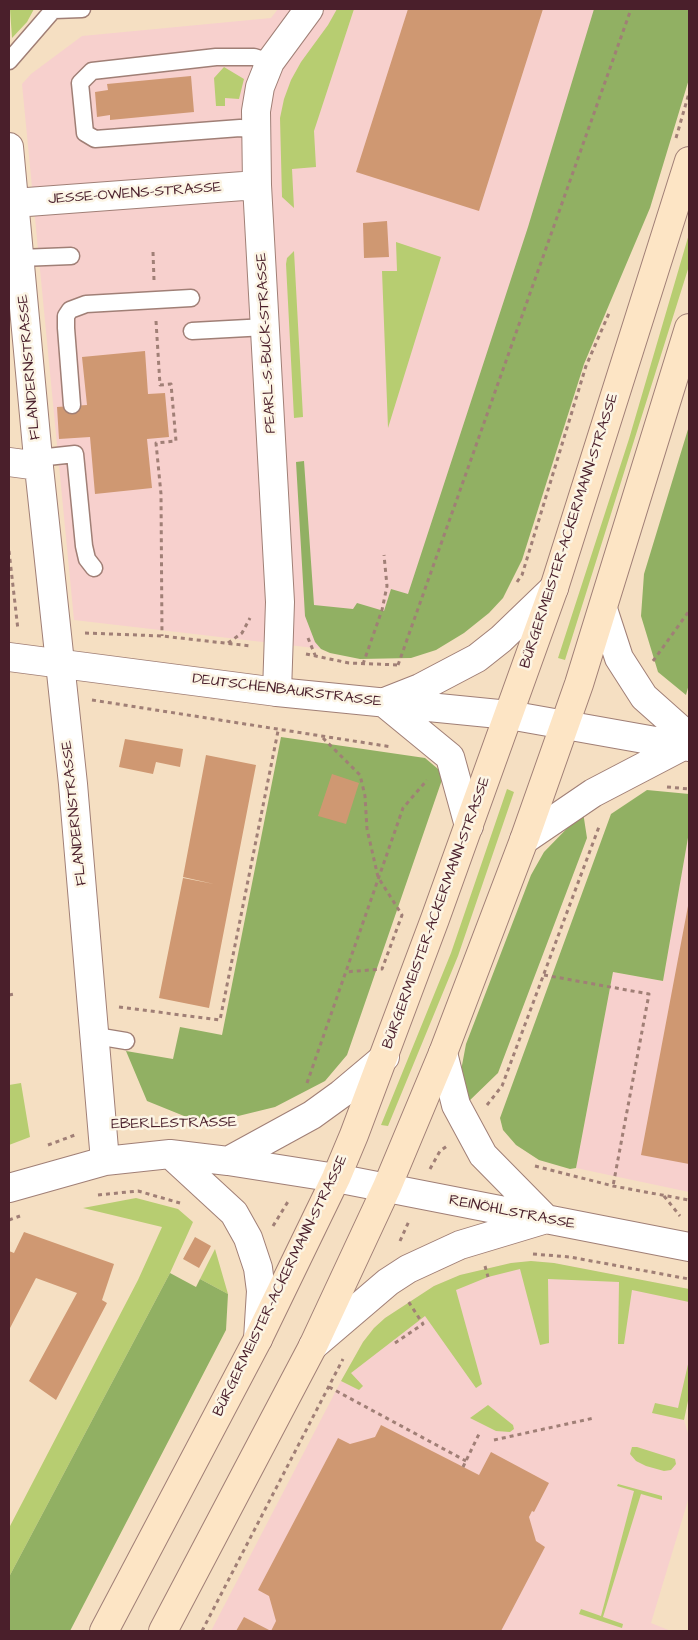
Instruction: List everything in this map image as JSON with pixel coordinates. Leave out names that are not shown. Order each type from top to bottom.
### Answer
[{"type":"main road","name":"BÜRGERMEISTER-ACKERMANN-STRASSE","points":[[104,1631],[258,1339],[336,1178],[385,1056],[470,826],[554,588],[682,151]]},
{"type":"main road","points":[[162,1631],[312,1346],[387,1187],[443,1053],[524,840],[565,724],[689,328]]},
{"type":"street","name":"PEARL-S.-BUCK-STRASSE","points":[[277,692],[280,602],[257,185],[257,130],[260,87],[270,62],[309,9]]},
{"type":"street","name":"FLANDERNSTRASSE","points":[[9,147],[11,187],[20,258],[39,462],[58,633],[96,1036],[105,1161]]},
{"type":"street","name":"JESSE-OWENS-STRASSE","points":[[11,187],[257,185]]},
{"type":"street","points":[[9,462],[39,462]]},
{"type":"street","points":[[470,826],[450,757],[383,702],[420,688],[477,658],[502,639],[554,588]]},
{"type":"street","points":[[524,840],[593,793],[687,743],[644,698],[619,658],[602,609]]},
{"type":"street","name":"DEUTSCHENBAURSTRASSE","points":[[12,657],[277,692],[509,715],[687,743]]},
{"type":"street","points":[[312,1346],[388,1282],[408,1269],[460,1245],[546,1219],[482,1155],[456,1105],[443,1053]]},
{"type":"street","name":"EBERLESTRASSE","points":[[228,1161],[312,1115],[341,1094],[385,1056]]},
{"type":"street","name":"EBERLESTRASSE","points":[[170,1154],[234,1213],[248,1238],[258,1268],[261,1290],[258,1339]]},
{"type":"street","name":"EBERLESTRASSE","points":[[9,1188],[105,1161],[170,1154],[336,1178]]},
{"type":"street","name":"REINÖHLSTRASSE","points":[[336,1178],[387,1187],[440,1200],[546,1219],[687,1234]]},
{"type":"lane","points":[[9,61],[54,9],[82,9]]},
{"type":"lane","points":[[257,130],[240,128],[95,139],[85,133],[80,83],[92,71],[216,57],[254,57],[270,62]]},
{"type":"lane","points":[[20,258],[71,256]]},
{"type":"lane","points":[[72,406],[66,328],[66,316],[70,310],[86,304],[191,298]]},
{"type":"lane","points":[[192,331],[266,327]]},
{"type":"lane","points":[[39,462],[75,446],[84,546],[87,559],[94,568]]},
{"type":"lane","points":[[96,1036],[126,1041]]},
{"type":"path","points":[[398,665],[631,9]]},
{"type":"path","points":[[682,151],[689,93]]},
{"type":"path","points":[[153,252],[160,385],[171,384],[176,441],[156,443],[161,494],[162,636]]},
{"type":"path","points":[[513,589],[522,575],[586,366],[613,304]]},
{"type":"path","points":[[9,551],[18,632],[12,657]]},
{"type":"path","points":[[363,664],[382,610],[387,586],[384,555]]},
{"type":"path","points":[[652,662],[689,611]]},
{"type":"path","points":[[58,633],[162,636],[278,650],[363,664],[398,665],[408,663]]},
{"type":"path","points":[[63,695],[278,731],[398,748]]},
{"type":"path","points":[[93,1003],[220,1020],[278,731]]},
{"type":"path","points":[[323,737],[360,775],[365,796],[367,829],[378,877],[402,916],[382,969],[345,972]]},
{"type":"path","points":[[307,1085],[403,808],[428,778]]},
{"type":"path","points":[[486,1107],[502,1086],[604,814]]},
{"type":"path","points":[[544,975],[649,994],[613,1186]]},
{"type":"path","points":[[9,994],[14,994]]},
{"type":"path","name":"EBERLESTRASSE","points":[[173,1125],[226,1125],[244,1122]]},
{"type":"path","name":"EBERLESTRASSE","points":[[42,1147],[102,1125],[165,1124]]},
{"type":"path","points":[[530,1164],[613,1186],[689,1200]]},
{"type":"path","points":[[90,1196],[138,1191],[185,1204]]},
{"type":"path","points":[[664,1195],[687,1234]]},
{"type":"path","points":[[525,1253],[570,1257],[689,1279]]},
{"type":"path","points":[[395,1344],[423,1324],[404,1294]]},
{"type":"path","points":[[202,1631],[345,1356]]},
{"type":"path","points":[[329,1386],[466,1461]]},
{"type":"path","points":[[494,1440],[594,1418]]},
{"type":"path","points":[[463,1467],[479,1434]]},
{"type":"shaded area","points":[[278,9],[600,9],[400,658],[74,620],[22,84],[31,74],[82,36],[271,18]]},
{"type":"shaded area","points":[[689,832],[689,1192],[576,1168],[613,972],[663,981]]},
{"type":"shaded area","points":[[531,1261],[554,1263],[689,1289],[689,1396],[684,1420],[689,1437],[689,1497],[651,1623],[671,1631],[211,1631],[341,1381],[363,1342],[374,1328],[385,1318],[434,1286],[460,1275],[511,1263]]},
{"type":"green space","points":[[10,9],[34,9],[27,22],[12,38]]},
{"type":"green space","points":[[337,9],[354,9],[314,131],[316,167],[292,169],[294,208],[282,197],[280,118],[284,99],[291,80],[301,62],[328,25]]},
{"type":"green space","points":[[594,9],[689,9],[689,79],[650,208],[584,364],[522,560],[503,598],[489,613],[464,633],[436,650],[411,658],[360,659],[330,653],[321,649],[315,642],[305,616],[296,462],[304,461],[314,605],[353,609],[357,603],[384,611],[391,589],[408,594],[528,227]]},
{"type":"green space","points":[[224,67],[244,79],[239,99],[225,98],[225,106],[216,106],[214,78]]},
{"type":"green space","points":[[689,234],[689,266],[565,660],[558,658],[629,439]]},
{"type":"green space","points":[[396,242],[441,257],[388,428],[382,271],[397,271]]},
{"type":"green space","points":[[294,251],[303,417],[294,418],[286,264],[287,258]]},
{"type":"green space","points":[[689,426],[689,684],[686,695],[658,672],[641,616],[644,574]]},
{"type":"green space","points":[[281,737],[425,758],[444,774],[347,1055],[325,1081],[275,1107],[226,1119],[189,1118],[147,1101],[126,1051],[173,1059],[180,1027],[222,1035]]},
{"type":"green space","points":[[507,789],[514,792],[458,956],[388,1126],[381,1125],[451,953]]},
{"type":"green space","points":[[647,790],[689,794],[689,832],[663,981],[613,972],[576,1168],[570,1169],[539,1160],[516,1145],[503,1130],[500,1118],[611,814]]},
{"type":"green space","points":[[583,812],[587,838],[498,1073],[467,1103],[460,1076],[466,1044],[531,875],[544,852]]},
{"type":"green space","points":[[21,1083],[30,1137],[9,1145],[9,1085]]},
{"type":"green space","points":[[136,1198],[178,1209],[193,1222],[170,1273],[9,1577],[9,1528],[138,1280],[162,1227],[83,1208]]},
{"type":"green space","points":[[215,1249],[228,1294],[200,1279]]},
{"type":"green space","points":[[531,1261],[554,1263],[689,1289],[689,1302],[632,1290],[624,1344],[618,1344],[619,1282],[548,1279],[549,1343],[540,1345],[520,1269],[488,1277],[456,1290],[482,1384],[476,1388],[425,1316],[351,1373],[363,1386],[359,1390],[341,1381],[363,1342],[374,1328],[385,1318],[434,1286],[460,1275],[511,1263]]},
{"type":"green space","points":[[170,1273],[196,1287],[200,1279],[228,1294],[226,1330],[70,1631],[9,1631],[9,1577]]},
{"type":"green space","points":[[689,1360],[689,1396],[684,1420],[652,1413],[655,1403],[678,1408]]},
{"type":"green space","points":[[488,1405],[513,1425],[514,1429],[510,1432],[496,1431],[470,1418]]},
{"type":"green space","points":[[632,1447],[675,1459],[676,1464],[671,1470],[664,1471],[646,1466],[636,1461],[630,1454]]},
{"type":"green space","points":[[618,1484],[662,1496],[662,1500],[641,1494],[603,1617],[623,1624],[622,1628],[579,1614],[581,1609],[601,1616],[634,1491],[617,1486]]},
{"type":"building","points":[[408,9],[543,9],[479,211],[356,172]]},
{"type":"building","points":[[191,76],[194,112],[110,120],[110,115],[97,117],[95,92],[108,90],[107,84]]},
{"type":"building","points":[[387,221],[389,257],[364,258],[363,223]]},
{"type":"building","points":[[145,351],[148,394],[165,393],[169,437],[147,439],[152,488],[95,494],[90,437],[59,439],[57,407],[87,405],[82,357]]},
{"type":"building","points":[[125,739],[183,749],[180,767],[156,762],[153,774],[119,767]]},
{"type":"building","points":[[206,755],[256,765],[209,1008],[159,998],[183,878],[214,884],[183,877]]},
{"type":"building","points":[[332,774],[359,783],[346,824],[318,816]]},
{"type":"building","points":[[689,906],[689,1164],[641,1155]]},
{"type":"building","points":[[24,1232],[114,1264],[102,1300],[107,1303],[56,1400],[29,1381],[77,1293],[36,1278],[9,1330],[9,1251],[14,1253]]},
{"type":"building","points":[[195,1237],[211,1246],[199,1268],[183,1259]]},
{"type":"building","points":[[381,1425],[479,1475],[491,1452],[549,1483],[534,1512],[532,1511],[529,1517],[536,1541],[545,1547],[501,1631],[271,1631],[276,1621],[269,1596],[258,1590],[338,1438],[350,1444],[375,1437]]},
{"type":"building","points":[[244,1617],[271,1631],[236,1631]]}]
